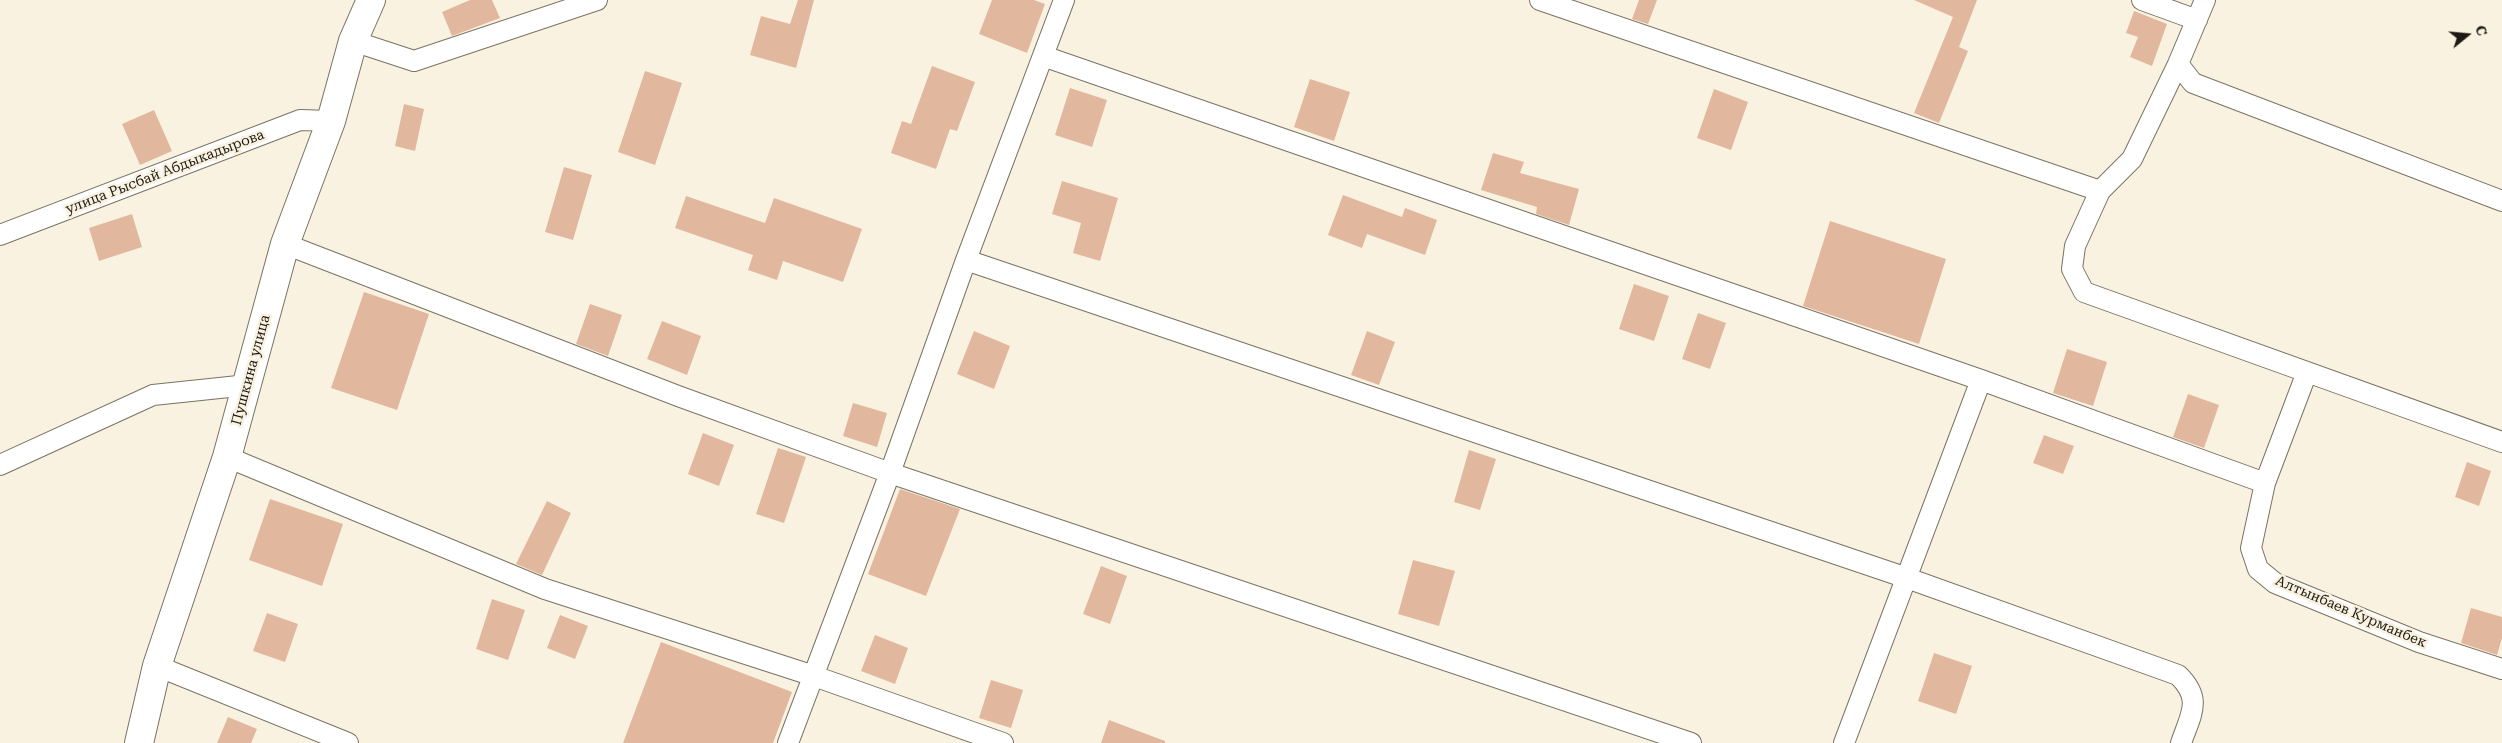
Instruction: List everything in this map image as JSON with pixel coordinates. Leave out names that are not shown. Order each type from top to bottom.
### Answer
[{"type":"highway","name":"Пушкина улица","points":[[139,743],[157,666],[228,457],[286,244],[331,121],[353,41],[371,0]]},
{"type":"street","points":[[353,41],[414,61],[597,0]]},
{"type":"street","points":[[788,743],[890,473],[966,260],[1064,0]]},
{"type":"street","points":[[1540,0],[2100,191]]},
{"type":"street","points":[[2142,0],[2197,20]]},
{"type":"street","points":[[2205,0],[2178,64],[2132,159],[2100,191],[2075,246],[2072,269],[2084,292],[2502,442]]},
{"type":"street","points":[[1043,56],[1981,380],[2265,483]]},
{"type":"street","points":[[2178,64],[2193,82],[2502,201]]},
{"type":"street","name":"улица Рысбай Абдыкадырова","points":[[0,235],[300,120],[331,121]]},
{"type":"street","points":[[286,244],[678,396],[890,473],[1691,743]]},
{"type":"street","points":[[966,260],[1907,578],[2178,675],[2189,686],[2194,704],[2181,743]]},
{"type":"street","name":"Алтынбаев Курманбек","points":[[2307,372],[2265,483],[2251,548],[2258,569],[2275,583],[2419,642],[2502,669]]},
{"type":"street","points":[[1844,743],[1981,380]]},
{"type":"street","points":[[0,466],[153,395],[248,385]]},
{"type":"street","points":[[228,457],[545,589],[814,676],[1003,743]]},
{"type":"street","points":[[157,666],[348,743]]},
{"type":"building","points":[[470,0],[492,0],[500,18],[452,36],[442,12]]},
{"type":"building","points":[[798,0],[814,0],[796,68],[750,55],[761,16],[790,24]]},
{"type":"building","points":[[992,0],[1034,0],[1045,4],[1027,53],[979,34]]},
{"type":"building","points":[[1639,0],[1657,0],[1648,24],[1632,19]]},
{"type":"building","points":[[1914,0],[1977,0],[1959,47],[1968,51],[1939,123],[1914,113],[1953,17]]},
{"type":"building","points":[[2134,11],[2167,24],[2152,66],[2130,57],[2138,37],[2126,33]]},
{"type":"building","points":[[932,66],[975,82],[957,131],[950,129],[936,169],[891,153],[902,121],[911,124]]},
{"type":"building","points":[[645,71],[682,83],[655,165],[618,152]]},
{"type":"building","points":[[1310,79],[1350,92],[1334,141],[1294,127]]},
{"type":"building","points":[[1070,88],[1107,100],[1092,147],[1055,135]]},
{"type":"building","points":[[1714,89],[1748,102],[1731,150],[1697,138]]},
{"type":"building","points":[[404,104],[424,109],[415,151],[395,146]]},
{"type":"building","points":[[154,110],[172,151],[140,165],[122,124]]},
{"type":"building","points":[[1493,153],[1524,162],[1520,173],[1579,189],[1569,225],[1536,214],[1537,207],[1481,190]]},
{"type":"building","points":[[564,167],[592,175],[573,240],[545,232]]},
{"type":"building","points":[[1062,181],[1118,198],[1100,261],[1073,253],[1081,223],[1052,214]]},
{"type":"building","points":[[1343,195],[1402,217],[1405,208],[1437,220],[1425,255],[1367,234],[1362,248],[1328,235]]},
{"type":"building","points":[[686,196],[765,223],[774,198],[862,229],[843,282],[783,261],[777,280],[748,270],[753,255],[675,228]]},
{"type":"building","points":[[132,214],[142,247],[99,261],[89,228]]},
{"type":"building","points":[[1830,221],[1946,259],[1919,344],[1803,306]]},
{"type":"building","points":[[1634,284],[1669,296],[1654,341],[1619,329]]},
{"type":"building","points":[[364,292],[429,314],[397,410],[331,388]]},
{"type":"building","points":[[590,304],[622,315],[608,356],[576,344]]},
{"type":"building","points":[[1698,313],[1726,323],[1710,369],[1682,359]]},
{"type":"building","points":[[662,321],[701,336],[687,375],[647,359]]},
{"type":"building","points":[[974,331],[1010,346],[994,389],[957,374]]},
{"type":"building","points":[[1367,331],[1395,342],[1379,385],[1351,375]]},
{"type":"building","points":[[2067,349],[2107,362],[2093,406],[2053,393]]},
{"type":"building","points":[[2188,394],[2219,405],[2204,448],[2173,437]]},
{"type":"building","points":[[853,403],[887,413],[877,447],[843,436]]},
{"type":"building","points":[[703,433],[734,445],[719,486],[688,474]]},
{"type":"building","points":[[2044,435],[2074,446],[2063,474],[2033,463]]},
{"type":"building","points":[[778,448],[806,457],[784,523],[756,514]]},
{"type":"building","points":[[1469,450],[1496,459],[1480,510],[1454,502]]},
{"type":"building","points":[[2467,462],[2491,471],[2479,506],[2455,497]]},
{"type":"building","points":[[900,489],[960,509],[926,596],[868,574]]},
{"type":"building","points":[[270,499],[343,524],[322,586],[249,560]]},
{"type":"building","points":[[547,501],[571,513],[542,575],[516,564]]},
{"type":"building","points":[[1413,560],[1455,571],[1439,626],[1398,614]]},
{"type":"building","points":[[1101,566],[1127,576],[1110,624],[1083,614]]},
{"type":"building","points":[[492,599],[525,610],[508,660],[476,649]]},
{"type":"building","points":[[2471,608],[2502,617],[2502,638],[2497,655],[2461,643]]},
{"type":"building","points":[[267,613],[298,624],[285,662],[253,651]]},
{"type":"building","points":[[560,615],[588,626],[575,659],[547,648]]},
{"type":"building","points":[[875,635],[908,648],[895,684],[861,671]]},
{"type":"building","points":[[661,642],[792,692],[773,743],[623,743]]},
{"type":"building","points":[[1934,653],[1972,666],[1956,714],[1918,701]]},
{"type":"building","points":[[991,680],[1023,690],[1011,728],[979,718]]},
{"type":"building","points":[[228,717],[257,729],[251,743],[217,743]]},
{"type":"building","points":[[1109,720],[1165,741],[1165,743],[1101,743]]}]
